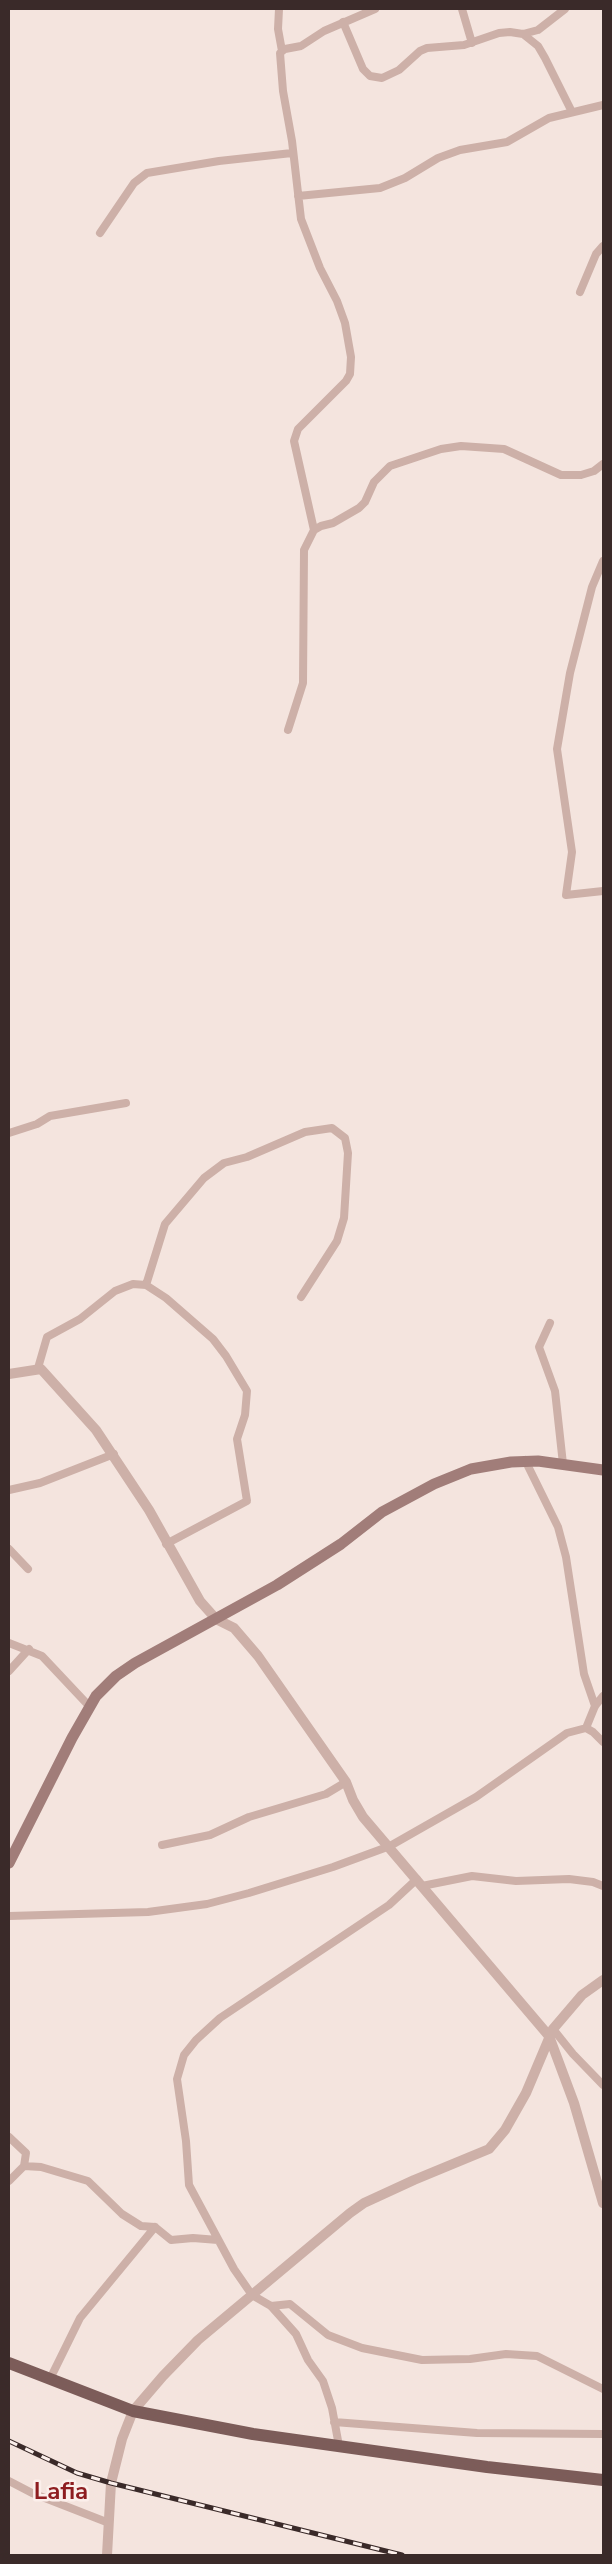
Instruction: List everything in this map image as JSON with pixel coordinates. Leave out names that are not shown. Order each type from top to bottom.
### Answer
[{"type":"main road","points":[[9,1863],[90,1707],[104,1687],[122,1672],[277,1585],[341,1544],[382,1512],[434,1484],[471,1469],[525,1460],[603,1470]]},
{"type":"main road","points":[[9,2363],[134,2411],[253,2434],[487,2467],[603,2480]]},
{"type":"street","points":[[279,9],[278,29],[282,51],[283,92],[301,219],[345,323],[351,357],[350,374],[346,380],[298,429],[294,441],[314,530]]},
{"type":"street","points":[[282,51],[301,46],[343,22],[374,9]]},
{"type":"street","points":[[462,9],[472,43]]},
{"type":"street","points":[[343,22],[363,69],[374,78],[393,74],[427,48],[452,47],[472,43],[504,32],[523,34],[538,30],[565,9]]},
{"type":"street","points":[[538,30],[538,46]]},
{"type":"street","points":[[523,34],[538,46],[572,112]]},
{"type":"street","points":[[298,196],[380,188],[405,178],[427,162],[460,150],[507,142],[542,121],[603,105]]},
{"type":"street","points":[[100,233],[134,183],[147,173],[219,161],[292,154]]},
{"type":"street","points":[[580,292],[596,254],[603,246]]},
{"type":"street","points":[[288,730],[303,683],[304,550],[314,530],[333,523],[360,508],[365,502],[374,482],[390,466],[441,449],[461,446],[504,449],[561,475],[580,476],[594,471],[603,464]]},
{"type":"street","points":[[603,560],[592,587],[570,672],[556,749],[572,852],[565,894],[568,896],[603,891]]},
{"type":"street","points":[[9,1133],[37,1124],[50,1116],[126,1103]]},
{"type":"street","points":[[146,1284],[165,1224],[186,1196],[204,1178],[224,1163],[247,1157],[305,1132],[332,1128],[345,1138],[348,1153],[344,1218],[338,1241],[301,1297]]},
{"type":"street","points":[[38,1368],[47,1337],[80,1319],[115,1291],[133,1284],[146,1284],[166,1298],[213,1339],[240,1377],[247,1391],[245,1415],[237,1439],[247,1501],[166,1544]]},
{"type":"street","points":[[550,1323],[539,1347],[555,1391],[563,1464]]},
{"type":"street","points":[[9,1374],[38,1368]]},
{"type":"street","points":[[38,1368],[96,1430],[114,1454],[149,1510],[166,1544],[200,1602],[216,1619],[234,1628],[258,1656],[346,1782],[353,1800],[363,1817],[551,2032],[603,2085]]},
{"type":"street","points":[[9,1490],[40,1483],[114,1454]]},
{"type":"street","points":[[525,1460],[558,1527],[566,1557],[584,1674],[594,1706]]},
{"type":"street","points":[[9,1549],[28,1569]]},
{"type":"street","points":[[9,1644],[28,1649],[52,1664],[90,1707]]},
{"type":"street","points":[[9,1671],[28,1649]]},
{"type":"street","points":[[586,1728],[594,1706],[603,1696]]},
{"type":"street","points":[[9,1916],[148,1912],[207,1904],[333,1867],[390,1846],[476,1797],[567,1733],[586,1728],[594,1732],[603,1742]]},
{"type":"street","points":[[162,1845],[210,1836],[249,1817],[326,1794],[346,1782]]},
{"type":"street","points":[[339,2446],[323,2381],[308,2360],[296,2334],[270,2306],[252,2295],[218,2240],[189,2185],[186,2141],[177,2078],[184,2055],[196,2040],[220,2018],[419,1883],[472,1876],[516,1881],[569,1879],[593,1882],[603,1886]]},
{"type":"street","points":[[107,2555],[111,2483],[122,2439],[134,2411],[163,2376],[198,2340],[364,2204],[489,2149],[505,2130],[526,2093],[551,2032],[582,1996],[603,1980]]},
{"type":"street","points":[[551,2032],[603,2203]]},
{"type":"street","points":[[9,2136],[26,2154],[24,2166],[9,2181]]},
{"type":"street","points":[[24,2166],[41,2168],[88,2181],[122,2214],[141,2226],[155,2227],[171,2240],[193,2238],[218,2240]]},
{"type":"street","points":[[50,2378],[80,2318],[155,2227]]},
{"type":"street","points":[[270,2306],[290,2304],[328,2335],[362,2348],[422,2360],[470,2359],[506,2354],[537,2356],[603,2389]]},
{"type":"street","points":[[334,2422],[477,2433],[603,2434]]},
{"type":"street","points":[[9,2481],[32,2493],[109,2523]]},
{"type":"railway","points":[[9,2441],[77,2473],[111,2483],[402,2555]]},
{"type":"district","name":"Lafia","points":[[61,2493]]}]
